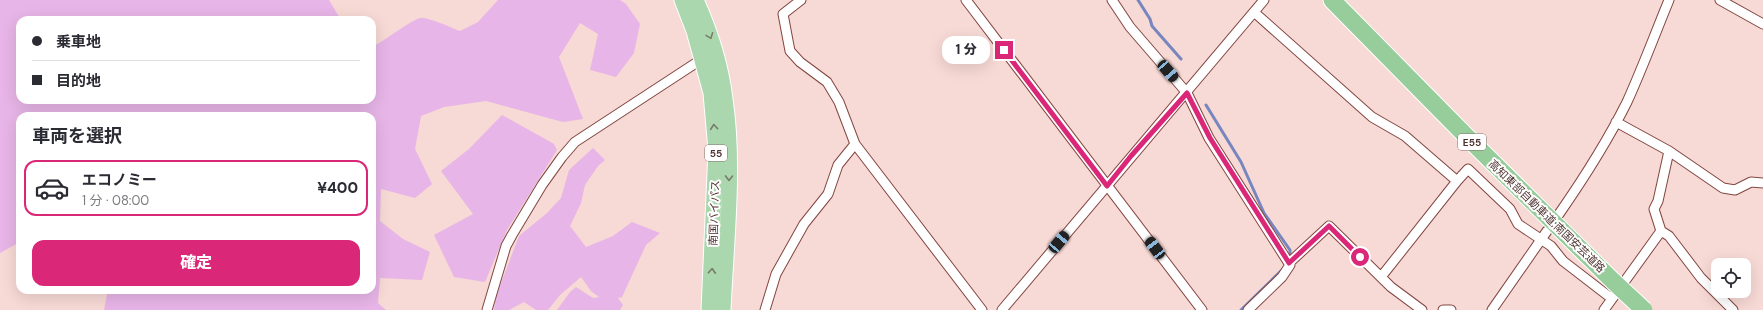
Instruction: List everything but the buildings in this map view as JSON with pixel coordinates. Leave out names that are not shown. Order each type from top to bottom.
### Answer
[{"type":"highway","name":"南国バイパス","points":[[682,0],[702,59],[711,93],[716,150],[709,310]]},
{"type":"highway","name":"南国バイパス","points":[[696,0],[714,46],[726,99],[729,179],[723,310]]},
{"type":"highway","name":"高知東部自動車道;南国安芸道路","points":[[1332,0],[1613,290],[1644,310]]},
{"type":"street","points":[[800,0],[783,14],[790,51],[800,62],[827,82],[839,102],[855,144],[982,310]]},
{"type":"street","points":[[966,0],[1202,310]]},
{"type":"street","points":[[1112,0],[1130,27],[1187,93],[1210,138],[1289,263]]},
{"type":"street","points":[[1002,310],[1131,156],[1187,93],[1264,0]]},
{"type":"street","points":[[1559,214],[1590,169],[1627,101],[1669,0]]},
{"type":"street","points":[[1720,0],[1763,24]]},
{"type":"street","points":[[1254,12],[1372,117],[1405,136],[1457,181]]},
{"type":"street","points":[[487,310],[506,246],[542,185],[562,157],[575,142],[702,59]]},
{"type":"street","points":[[1616,122],[1669,151],[1723,188],[1735,190],[1751,182],[1763,183]]},
{"type":"street","points":[[765,310],[776,274],[804,224],[828,194],[838,165],[855,144]]},
{"type":"street","points":[[1669,151],[1658,201],[1654,209],[1661,231],[1669,236],[1701,278],[1733,310]]},
{"type":"street","points":[[1381,277],[1468,169],[1510,209],[1518,224],[1551,246],[1564,261],[1613,290]]},
{"type":"street","points":[[1248,310],[1282,277],[1290,265],[1289,263],[1329,226],[1391,287],[1422,310]]},
{"type":"street","points":[[1492,310],[1547,231]]},
{"type":"street","points":[[1604,310],[1613,290],[1661,231]]},
{"type":"street","points":[[1443,310],[1451,310]]},
{"type":"shaded area","points":[[0,0],[329,0],[339,16],[16,16],[16,104],[376,104],[376,45],[421,18],[435,21],[460,31],[478,22],[498,0],[620,0],[626,4],[640,24],[634,53],[616,77],[590,70],[598,34],[580,23],[559,57],[583,119],[563,122],[486,101],[444,107],[421,116],[415,149],[432,184],[415,198],[381,189],[380,221],[403,239],[430,252],[422,280],[380,278],[378,303],[386,310],[104,310],[107,294],[376,294],[376,112],[16,112],[16,244],[0,253]]},
{"type":"shaded area","points":[[502,115],[554,144],[557,150],[507,230],[485,282],[454,277],[434,235],[473,214],[441,171],[469,149]]},
{"type":"shaded area","points":[[593,148],[605,160],[598,166],[585,185],[581,203],[570,226],[586,247],[613,236],[632,222],[660,233],[646,245],[622,297],[618,298],[623,305],[620,310],[557,310],[570,292],[576,287],[593,298],[599,297],[591,291],[581,277],[560,295],[548,310],[536,310],[524,302],[509,310],[494,310],[496,296],[519,236],[547,213],[561,198],[569,170]]},
{"type":"waterway","points":[[1138,0],[1150,19],[1152,26],[1181,59]]},
{"type":"waterway","points":[[1206,105],[1241,162],[1264,213],[1290,250],[1290,255]]},
{"type":"waterway","points":[[1241,310],[1283,269]]},
{"type":"route","points":[[1004,50],[1107,186],[1131,156],[1187,93],[1210,138],[1248,200],[1275,238],[1289,263],[1329,226],[1360,257]]}]
